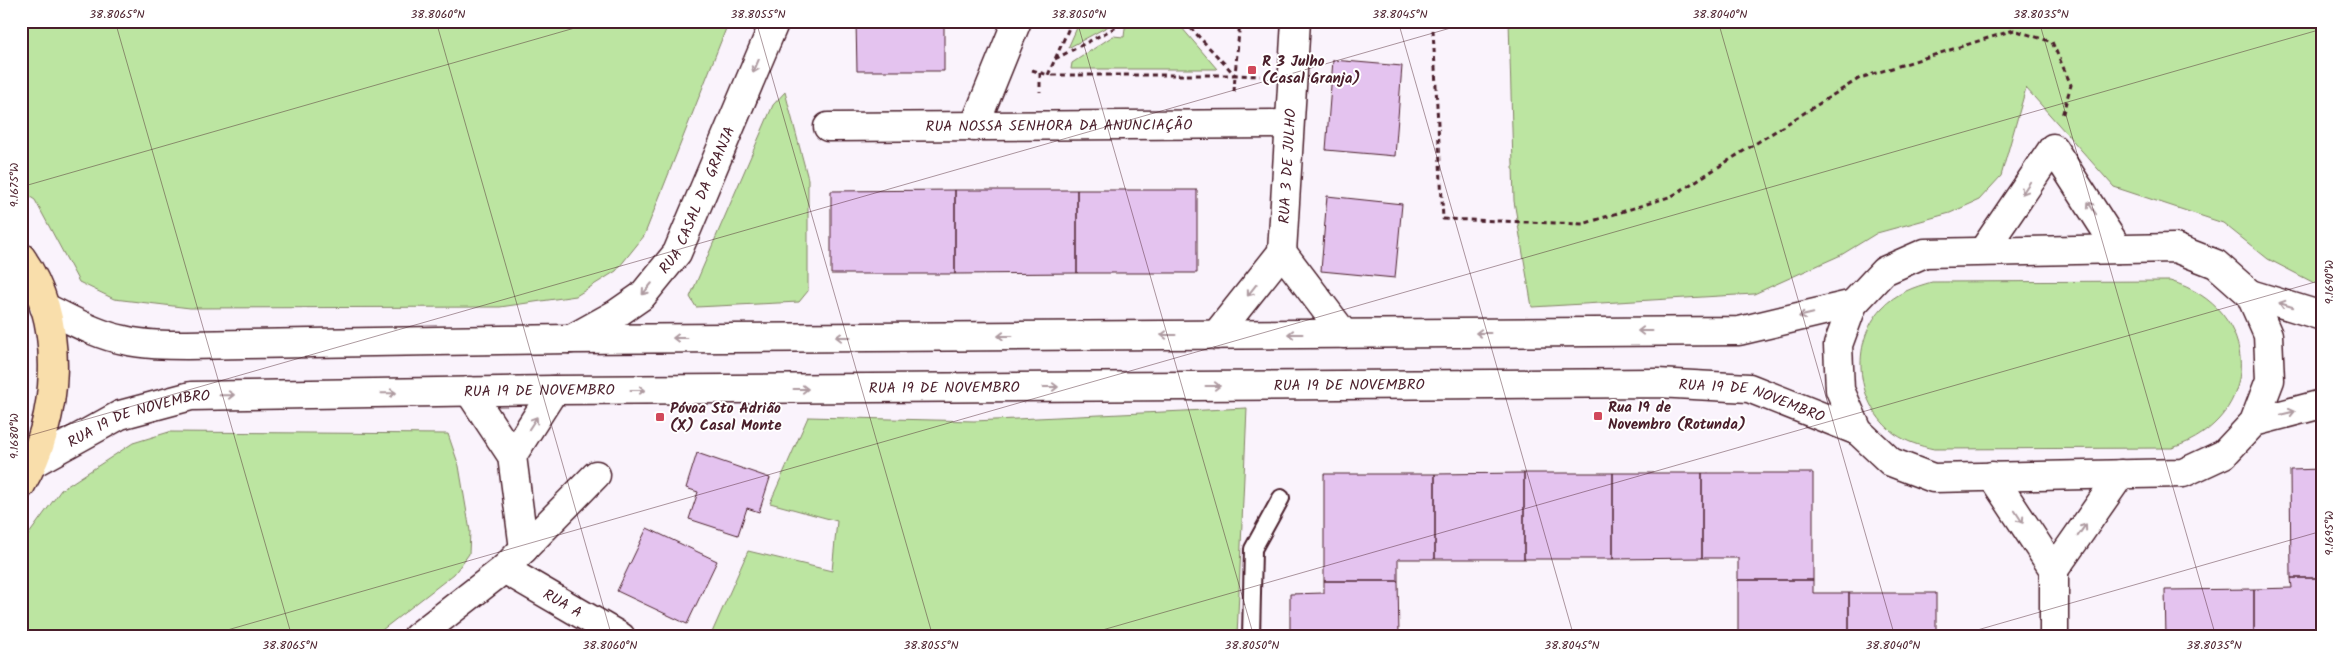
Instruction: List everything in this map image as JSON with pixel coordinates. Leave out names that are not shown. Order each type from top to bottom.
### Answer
[{"type":"main road","points":[[21,257],[27,266],[44,307],[53,358],[50,412],[35,462],[21,485]]},
{"type":"street","name":"RUA CASAL DA GRANJA","points":[[570,339],[616,314],[642,296],[677,253],[775,21]]},
{"type":"street","points":[[974,127],[1017,21]]},
{"type":"street","name":"RUA 3 DE JULHO","points":[[1282,252],[1296,21]]},
{"type":"street","name":"RUA NOSSA SENHORA DA ANUNCIAÇÃO","points":[[828,127],[1290,124]]},
{"type":"street","points":[[1983,251],[2053,148],[2118,249]]},
{"type":"street","name":"RUA 19 DE NOVEMBRO","points":[[1858,431],[1840,390],[1838,346],[1853,304],[1884,271],[1924,252],[2175,248],[2216,264],[2250,294],[2322,316]]},
{"type":"street","points":[[1216,335],[1282,252],[1344,334]]},
{"type":"street","name":"RUA 19 DE NOVEMBRO","points":[[35,462],[120,415],[191,396],[554,390],[1657,382],[1749,388],[1858,431],[1891,462],[1933,478],[2183,473],[2224,454],[2254,422],[2270,380],[2268,335],[2250,294]]},
{"type":"street","points":[[44,307],[96,331],[122,340],[147,344],[187,345],[570,339],[1739,331],[1853,304]]},
{"type":"street","points":[[512,456],[554,390]]},
{"type":"street","points":[[469,391],[512,456],[524,549]]},
{"type":"street","points":[[2254,422],[2322,404]]},
{"type":"street","points":[[2054,570],[2122,474]]},
{"type":"street","points":[[417,637],[504,569],[596,475]]},
{"type":"street","points":[[1992,476],[2054,570],[2054,637]]},
{"type":"street","name":"RUA A","points":[[504,569],[621,637]]},
{"type":"lane","points":[[1251,637],[1253,550],[1281,498]]},
{"type":"path","points":[[1072,21],[1048,75],[1235,75]]},
{"type":"path","points":[[1055,59],[1128,21]]},
{"type":"path","points":[[1184,21],[1235,75]]},
{"type":"path","points":[[1235,75],[1240,21]]},
{"type":"path","points":[[1433,30],[1443,219],[1583,224],[1672,196],[1860,78],[2014,30],[2052,42],[2071,85],[2053,148]]},
{"type":"green space","points":[[21,21],[729,21],[644,236],[616,271],[576,296],[500,307],[190,308],[114,299],[79,282],[35,200],[21,191]]},
{"type":"green space","points":[[1080,21],[1118,21],[1068,48]]},
{"type":"green space","points":[[1137,21],[1176,21],[1217,69],[1071,69],[1072,63],[1113,36],[1124,37],[1125,28]]},
{"type":"green space","points":[[1509,21],[2322,21],[2322,287],[2268,259],[2223,223],[2114,187],[2026,88],[2001,176],[1979,200],[1950,213],[1877,233],[1841,255],[1754,294],[1532,307],[1514,201]]},
{"type":"green space","points":[[785,92],[808,179],[808,291],[799,302],[696,307],[690,297],[773,105]]},
{"type":"green space","points":[[2170,281],[2201,295],[2222,314],[2236,338],[2240,364],[2236,390],[2224,413],[2202,434],[2172,448],[1934,449],[1914,443],[1895,434],[1882,422],[1872,407],[1865,391],[1861,356],[1871,323],[1882,308],[1893,298],[1919,286],[1932,282]]},
{"type":"green space","points":[[1247,408],[1237,637],[710,637],[748,551],[832,571],[837,521],[770,503],[808,417],[974,421]]},
{"type":"green space","points":[[169,432],[448,434],[459,466],[470,531],[469,554],[454,574],[373,637],[21,637],[21,545],[61,490],[133,443]]},
{"type":"green space","points":[[1592,633],[1592,637],[1523,637],[1523,634]]},
{"type":"green space","points":[[1614,633],[1679,633],[1679,637],[1614,637]]},
{"type":"green space","points":[[1450,634],[1504,634],[1504,637],[1450,637]]},
{"type":"building","points":[[856,21],[944,21],[944,71],[857,71]]},
{"type":"building","points":[[1333,60],[1402,66],[1395,156],[1326,150]]},
{"type":"building","points":[[955,190],[1077,190],[1077,273],[955,274]]},
{"type":"building","points":[[955,190],[955,274],[831,274],[831,191]]},
{"type":"building","points":[[1077,190],[1197,190],[1197,273],[1077,273]]},
{"type":"building","points":[[1327,196],[1402,204],[1395,278],[1321,271]]},
{"type":"building","points":[[697,453],[770,478],[759,512],[747,508],[738,535],[689,519],[698,492],[686,488]]},
{"type":"building","points":[[2322,469],[2322,578],[2291,578],[2290,470]]},
{"type":"building","points":[[1524,473],[1524,559],[1435,559],[1435,474]]},
{"type":"building","points":[[1524,473],[1613,473],[1613,559],[1524,559]]},
{"type":"building","points":[[1613,473],[1702,473],[1702,558],[1613,559]]},
{"type":"building","points":[[1702,473],[1813,473],[1813,580],[1738,580],[1738,558],[1702,558]]},
{"type":"building","points":[[1324,474],[1435,474],[1435,559],[1398,559],[1398,581],[1324,581]]},
{"type":"building","points":[[647,528],[717,561],[687,624],[617,591]]},
{"type":"building","points":[[2291,578],[2322,578],[2322,637],[2254,637],[2254,589],[2292,588]]},
{"type":"building","points":[[1738,580],[1813,580],[1813,593],[1849,593],[1849,637],[1738,637]]},
{"type":"building","points":[[1324,581],[1398,581],[1399,637],[1290,637],[1290,594],[1324,593]]},
{"type":"building","points":[[2254,589],[2254,637],[2166,637],[2165,590]]},
{"type":"building","points":[[1849,593],[1936,593],[1936,637],[1849,637]]},
{"type":"place","name":"R 3 Julho (Casal Granja)","points":[[1252,70]]},
{"type":"place","name":"Rua 19 de Novembro (Rotunda)","points":[[1598,416]]},
{"type":"place","name":"Póvoa Sto Adrião (X) Casal Monte","points":[[660,417]]}]
